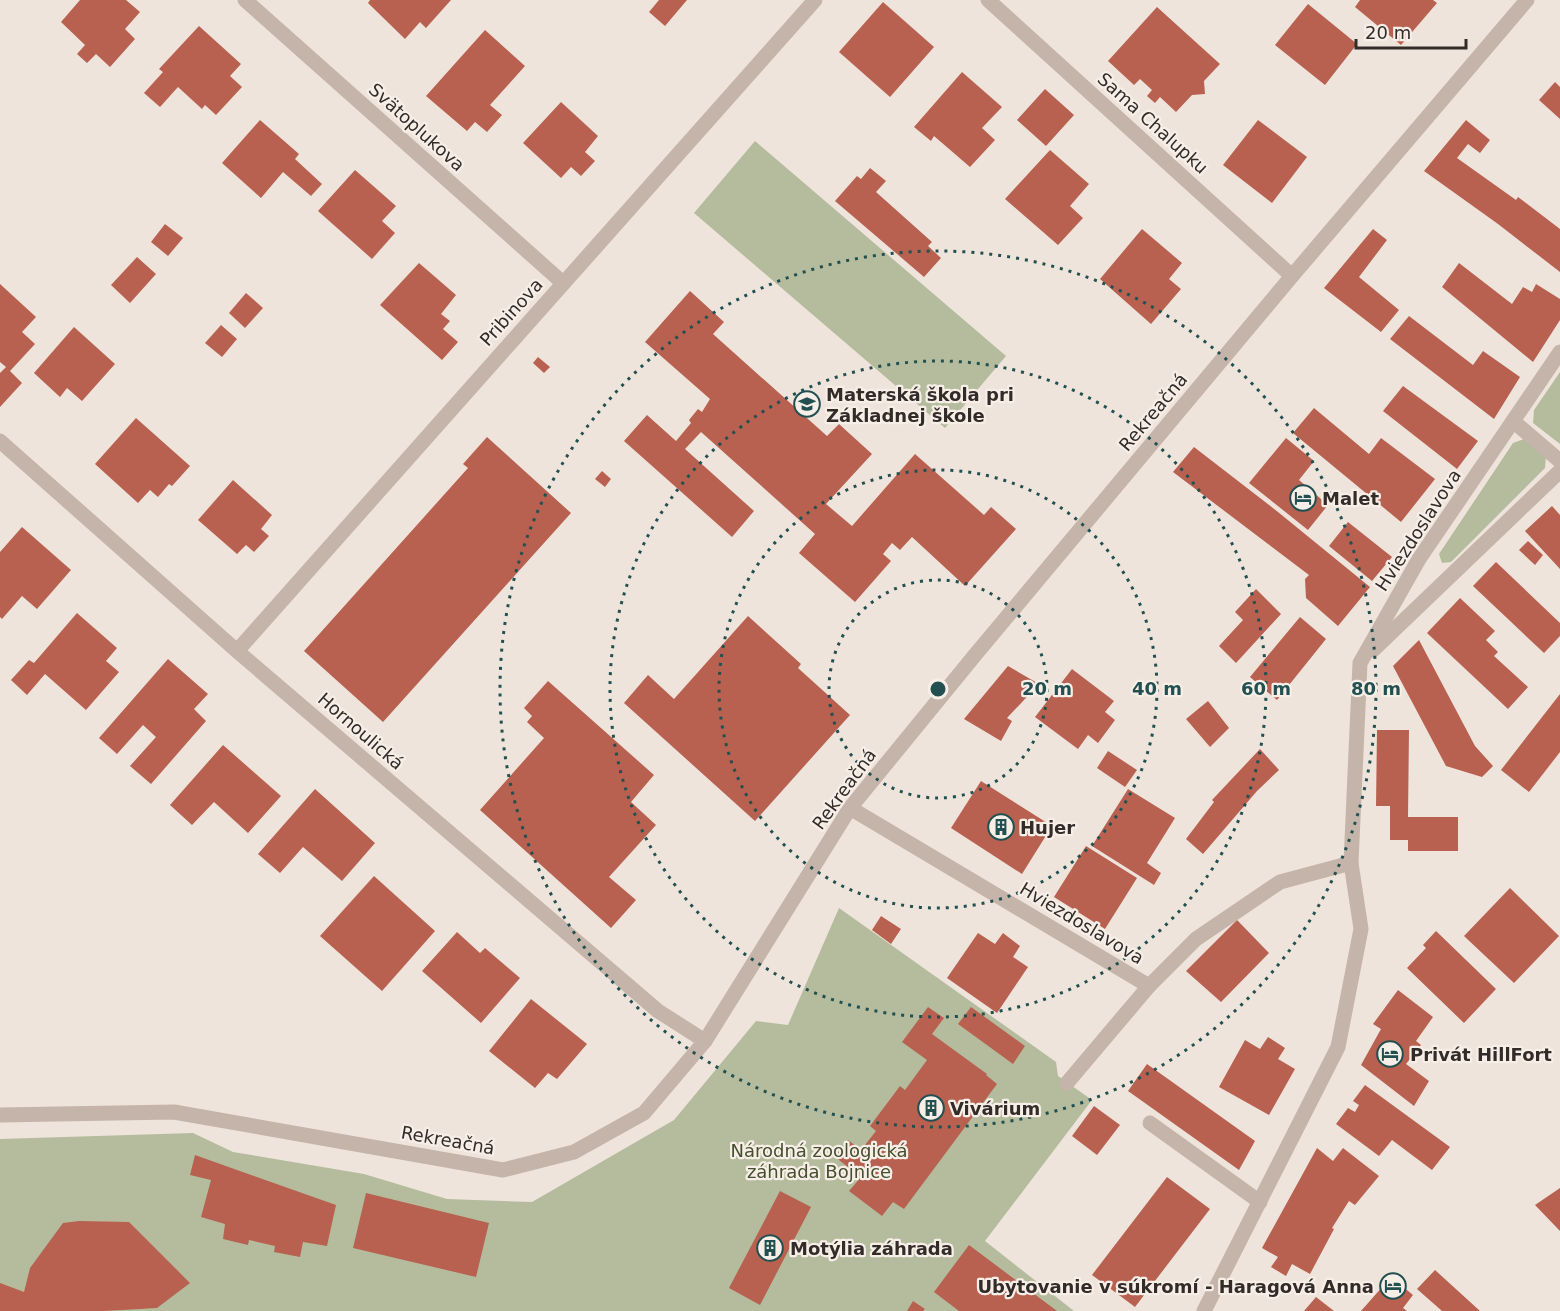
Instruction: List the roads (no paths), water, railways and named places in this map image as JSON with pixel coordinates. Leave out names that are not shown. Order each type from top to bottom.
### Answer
[{"type":"street","name":"Svätoplukova","points":[[245,0],[563,283]]},
{"type":"street","name":"Pribinova","points":[[237,651],[815,0]]},
{"type":"street","name":"Sama Chalupku","points":[[988,0],[1292,276]]},
{"type":"street","name":"Rekreačná","points":[[0,1115],[174,1112],[503,1170],[574,1152],[644,1113],[705,1041],[850,808],[1292,276],[1527,0]]},
{"type":"street","name":"Hviezdoslavova","points":[[1204,1311],[1338,1047],[1361,928],[1351,863],[1360,663],[1419,559],[1560,352]]},
{"type":"street","points":[[1513,421],[1560,461]]},
{"type":"street","name":"Hornoulická","points":[[0,441],[237,651],[658,1011],[705,1041]]},
{"type":"street","points":[[1360,663],[1560,471]]},
{"type":"street","name":"Hviezdoslavova","points":[[850,808],[1149,986],[1196,939],[1280,882],[1351,863]]},
{"type":"street","points":[[1067,1083],[1149,986]]},
{"type":"street","points":[[1150,1123],[1260,1202]]},
{"type":"place","name":"Materská škola pri Základnej škole","points":[[807,404]]},
{"type":"place","name":"Malet","points":[[1303,498]]},
{"type":"place","name":"Hujer","points":[[1001,827]]},
{"type":"place","name":"Privát HillFort","points":[[1390,1054]]},
{"type":"place","name":"Vivárium","points":[[931,1108]]},
{"type":"place","name":"Motýlia záhrada","points":[[770,1248]]},
{"type":"place","name":"Ubytovanie v súkromí - Haragová Anna","points":[[1393,1286]]},
{"type":"park label","name":"Národná zoologická záhrada Bojnice","points":[[819,1160]]}]
